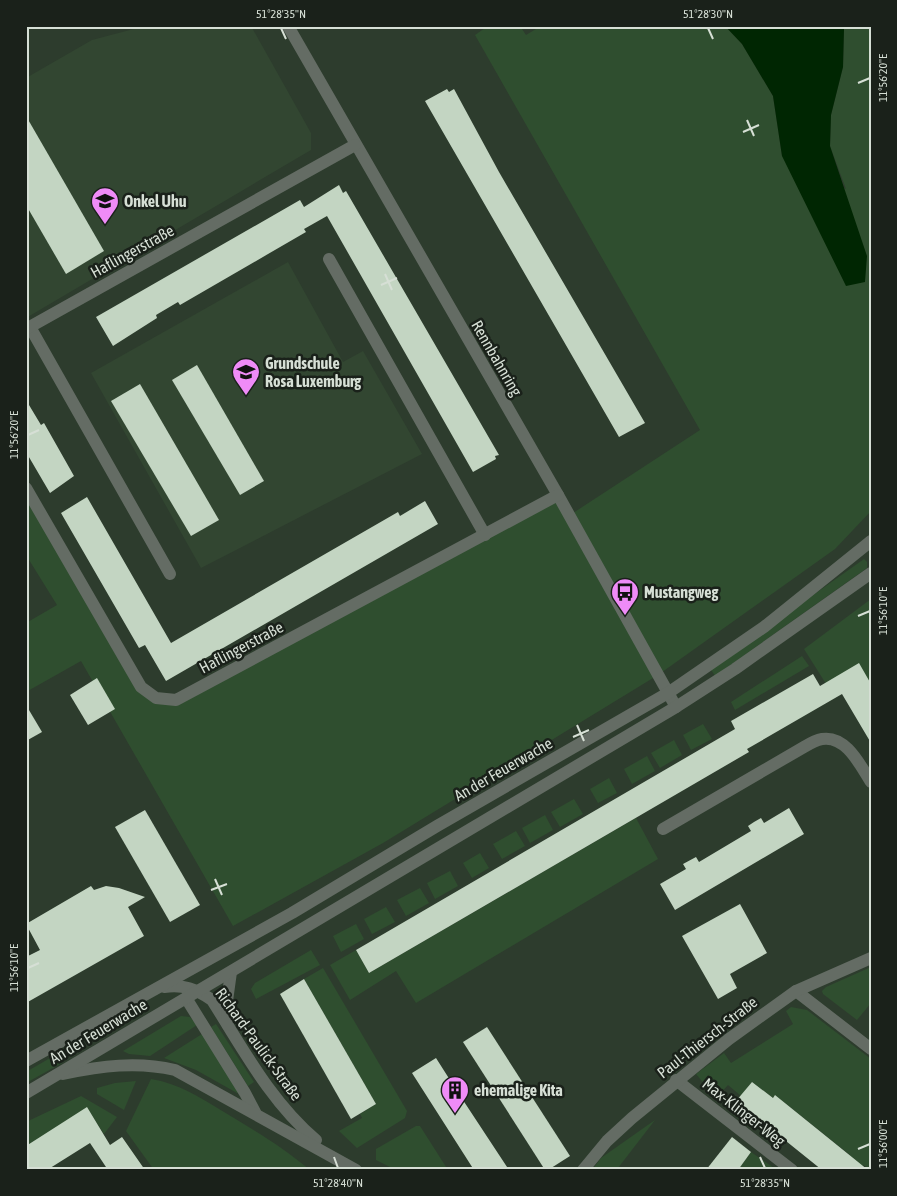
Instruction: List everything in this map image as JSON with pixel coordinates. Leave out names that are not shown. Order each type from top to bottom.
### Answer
[{"type":"street","name":"Rennbahnring","points":[[288,26],[558,495],[676,707]]},
{"type":"street","name":"Haflingerstraße","points":[[170,574],[28,328],[355,145]]},
{"type":"street","points":[[329,259],[485,535]]},
{"type":"street","name":"Haflingerstraße","points":[[26,488],[140,687],[156,698],[176,700],[558,495]]},
{"type":"street","name":"An der Feuerwache","points":[[26,1061],[292,913],[437,826],[668,693],[764,627],[871,541]]},
{"type":"street","name":"An der Feuerwache","points":[[159,988],[186,992],[199,990],[231,972],[676,707],[735,669],[871,573]]},
{"type":"street","points":[[662,829],[821,739],[833,739],[845,747],[871,782]]},
{"type":"street","name":"Paul-Thiersch-Straße","points":[[583,1170],[607,1141],[676,1080],[729,1038],[796,991],[871,958]]},
{"type":"street","points":[[186,992],[187,971]]},
{"type":"street","points":[[228,1025],[227,1001],[231,972]]},
{"type":"street","name":"Richard-Paulick-Straße","points":[[199,990],[212,1000],[265,1084],[282,1106],[307,1132],[337,1158]]},
{"type":"street","points":[[796,991],[871,1049]]},
{"type":"street","name":"An der Feuerwache","points":[[26,1093],[56,1076],[186,992]]},
{"type":"street","name":"Richard-Paulick-Straße","points":[[186,992],[255,1112]]},
{"type":"street","name":"Richard-Paulick-Straße","points":[[56,1076],[118,1065],[152,1064],[175,1070],[255,1112],[356,1170]]},
{"type":"street","name":"Max-Klinger-Weg","points":[[676,1080],[792,1170]]},
{"type":"shaded area","name":"Onkel Uhu","points":[[145,26],[251,26],[311,133],[311,150],[26,318],[26,78],[92,40]]},
{"type":"shaded area","points":[[488,26],[520,26],[526,35],[541,26],[725,26],[742,44],[773,96],[782,156],[846,189],[830,146],[831,115],[843,67],[844,29],[841,26],[871,26],[871,511],[835,549],[658,675],[383,843],[233,926],[81,661],[26,692],[26,623],[57,605],[26,555],[26,488],[141,687],[176,700],[558,495],[570,515],[700,430],[475,35]]},
{"type":"shaded area","points":[[725,26],[841,26],[844,29],[843,67],[831,115],[830,146],[867,256],[865,282],[846,286],[782,156],[773,96],[742,44]]},
{"type":"shaded area","name":"Grundschule Rosa Luxemburg","points":[[288,262],[343,362],[363,351],[422,454],[201,568],[91,373]]},
{"type":"shaded area","points":[[864,559],[867,562],[867,568],[715,676],[710,668]]},
{"type":"shaded area","points":[[871,599],[871,685],[828,687],[804,649]]},
{"type":"shaded area","points":[[802,656],[809,666],[735,710],[731,702]]},
{"type":"shaded area","points":[[703,724],[712,739],[691,750],[683,735]]},
{"type":"shaded area","points":[[674,740],[682,755],[660,768],[651,753]]},
{"type":"shaded area","points":[[647,756],[655,771],[632,784],[624,769]]},
{"type":"shaded area","points":[[609,778],[617,793],[598,803],[590,789]]},
{"type":"shaded area","points":[[574,799],[583,814],[560,827],[551,812]]},
{"type":"shaded area","points":[[545,815],[553,830],[530,843],[522,828]]},
{"type":"shaded area","points":[[636,818],[658,859],[416,1003],[396,971],[350,1000],[330,965],[356,950],[369,973]]},
{"type":"shaded area","points":[[516,831],[525,846],[502,859],[493,844]]},
{"type":"shaded area","points":[[480,853],[489,868],[472,878],[463,863]]},
{"type":"shaded area","points":[[450,871],[458,886],[435,899],[427,883]]},
{"type":"shaded area","points":[[420,888],[429,903],[406,916],[397,900]]},
{"type":"shaded area","points":[[386,907],[395,922],[372,934],[364,919]]},
{"type":"shaded area","points":[[356,924],[364,939],[341,952],[333,936]]},
{"type":"shaded area","points":[[311,950],[320,965],[256,999],[251,989],[255,983]]},
{"type":"shaded area","points":[[871,967],[871,1003],[857,1020],[823,994],[822,991],[826,987]]},
{"type":"shaded area","points":[[323,968],[407,1111],[405,1118],[357,1148],[339,1131],[362,1118],[360,1114],[376,1104],[304,979]]},
{"type":"shaded area","points":[[791,1007],[807,1010],[871,1059],[871,1170],[863,1165],[860,1168],[848,1158],[850,1155],[775,1095],[773,1098],[752,1082],[741,1096],[728,1085],[716,1098],[696,1074],[724,1053],[731,1063],[793,1024],[786,1011]]},
{"type":"shaded area","points":[[181,1016],[190,1017],[197,1025],[150,1056],[129,1054],[123,1051]]},
{"type":"shaded area","points":[[216,1024],[254,1082],[248,1086],[211,1027]]},
{"type":"shaded area","points":[[202,1034],[239,1092],[237,1093],[196,1070],[164,1058]]},
{"type":"shaded area","points":[[57,1054],[62,1063],[26,1083],[26,1072]]},
{"type":"shaded area","points":[[151,1079],[171,1084],[198,1096],[268,1139],[310,1170],[154,1170],[126,1131]]},
{"type":"shaded area","points":[[136,1081],[124,1110],[97,1094],[97,1088],[115,1083]]},
{"type":"shaded area","points":[[81,1096],[117,1117],[104,1134],[87,1108],[26,1146],[26,1122]]},
{"type":"shaded area","points":[[655,1120],[618,1168],[619,1170],[592,1170],[601,1158]]},
{"type":"shaded area","points":[[416,1126],[420,1126],[448,1170],[396,1170],[376,1160],[376,1149]]},
{"type":"shaded area","points":[[751,1152],[777,1170],[738,1170]]},
{"type":"building","points":[[447,89],[449,92],[454,89],[499,172],[645,423],[619,437],[425,101]]},
{"type":"building","points":[[26,116],[104,251],[66,274],[26,205]]},
{"type":"building","points":[[339,185],[343,193],[346,191],[499,455],[495,456],[496,459],[473,472],[327,216],[304,229],[306,232],[180,305],[178,302],[156,315],[157,318],[113,346],[96,317],[300,200],[304,207]]},
{"type":"building","points":[[197,365],[264,481],[240,495],[172,380]]},
{"type":"building","points":[[140,384],[219,520],[191,536],[111,401]]},
{"type":"building","points":[[26,400],[41,425],[44,423],[74,476],[50,493],[26,452]]},
{"type":"building","points":[[87,497],[171,643],[398,512],[400,516],[425,501],[438,524],[166,681],[145,645],[139,648],[61,513]]},
{"type":"building","points":[[859,663],[871,684],[871,743],[842,694],[747,749],[749,752],[369,973],[356,950],[735,729],[731,721],[813,674],[820,686]]},
{"type":"building","points":[[97,678],[115,709],[88,725],[70,695]]},
{"type":"building","points":[[26,705],[42,732],[26,741]]},
{"type":"building","points":[[789,808],[804,834],[675,910],[660,884],[686,869],[683,864],[696,857],[699,862],[751,831],[748,826],[754,822],[761,818],[764,823]]},
{"type":"building","points":[[145,810],[200,905],[170,922],[115,827]]},
{"type":"building","points":[[91,886],[94,890],[106,886],[119,888],[145,897],[128,907],[144,936],[26,1003],[26,957],[40,950],[26,924]]},
{"type":"building","points":[[740,904],[767,953],[730,974],[737,988],[718,999],[682,936]]},
{"type":"building","points":[[304,979],[376,1104],[351,1119],[280,994]]},
{"type":"building","points":[[487,1027],[570,1156],[548,1170],[545,1170],[463,1042]]},
{"type":"building","points":[[436,1058],[509,1170],[474,1170],[412,1073]]},
{"type":"building","points":[[752,1082],[773,1098],[775,1095],[868,1170],[822,1170],[736,1101]]},
{"type":"building","points":[[87,1107],[110,1145],[122,1137],[145,1170],[108,1170],[90,1143],[47,1170],[26,1170],[26,1146]]},
{"type":"building","points":[[732,1137],[751,1152],[738,1170],[706,1170]]},
{"type":"place","name":"Onkel Uhu","points":[[105,225]]},
{"type":"place","name":"Grundschule Rosa Luxemburg","points":[[246,396]]},
{"type":"place","name":"Mustangweg","points":[[625,616]]},
{"type":"place","name":"ehemalige Kita","points":[[455,1114]]}]
